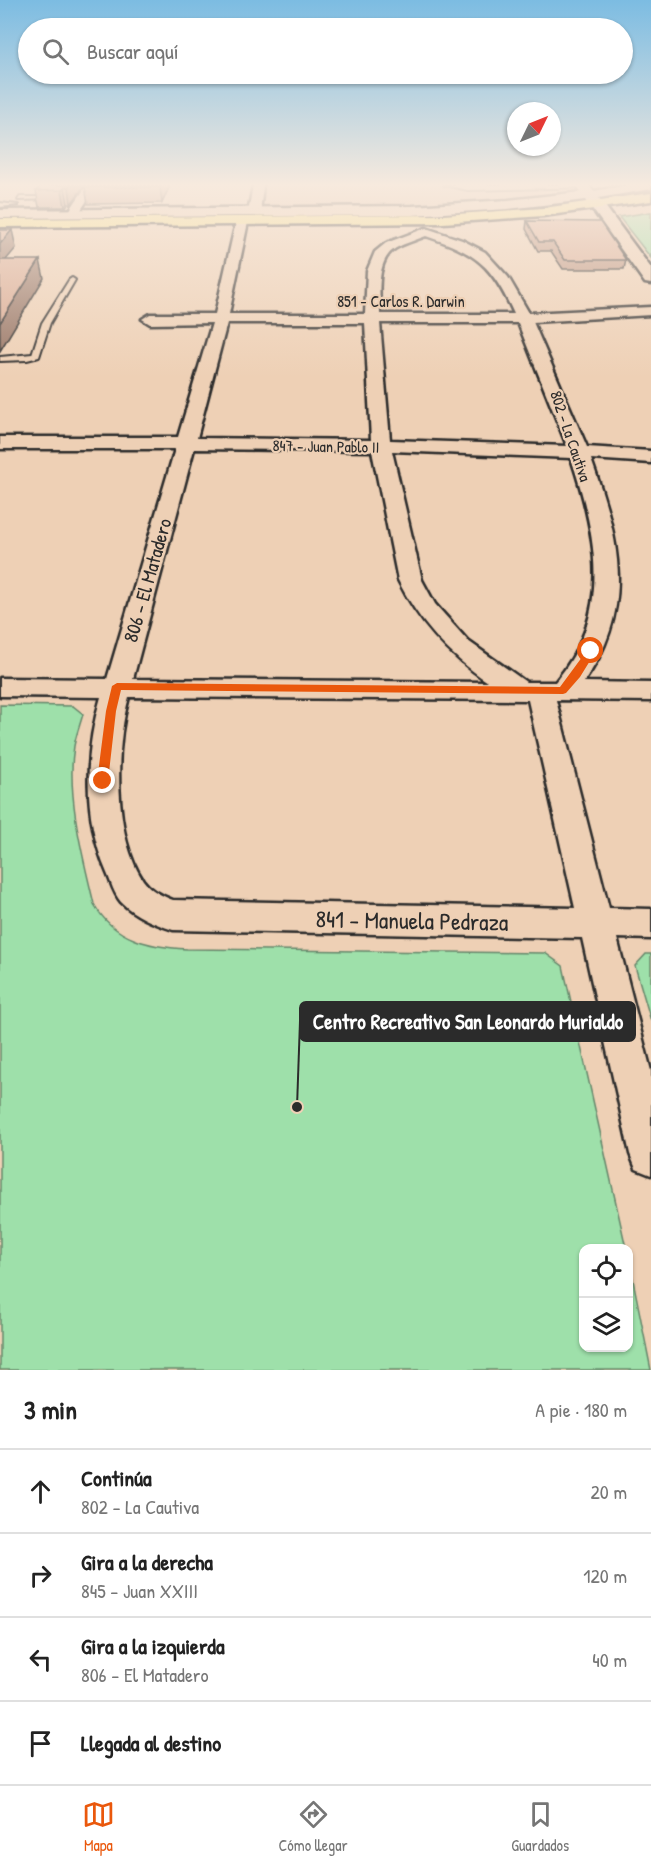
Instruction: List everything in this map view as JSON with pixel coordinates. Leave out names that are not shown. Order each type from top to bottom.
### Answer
[{"type":"street","name":"806 - El Matadero","points":[[173,915],[149,906],[131,890],[115,854],[106,814],[103,781],[111,711],[117,686],[221,320],[238,249]]},
{"type":"street","points":[[388,249],[380,255],[374,271],[372,320],[381,447],[410,580],[418,598],[442,631],[456,645],[541,691],[651,1154]]},
{"type":"street","name":"802 - La Cautiva","points":[[470,249],[487,260],[498,272],[525,318],[578,452],[598,520],[605,559],[607,590],[598,636],[576,675],[541,691]]},
{"type":"street","points":[[629,249],[651,279]]},
{"type":"street","name":"851 - Carlos R. Darwin","points":[[150,319],[525,318],[651,311]]},
{"type":"street","name":"847 - Juan Pablo II","points":[[0,443],[185,443],[381,447],[578,452],[651,457]]},
{"type":"street","points":[[0,687],[117,686],[651,692]]},
{"type":"street","name":"841 - Manuela Pedraza","points":[[173,915],[651,924]]},
{"type":"lane","points":[[0,359],[27,358],[36,354],[46,323],[72,280]]},
{"type":"green space","points":[[644,249],[651,249],[651,258]]},
{"type":"green space","points":[[0,705],[73,706],[83,714],[74,746],[72,765],[77,826],[94,904],[102,916],[122,934],[160,946],[187,949],[545,953],[563,966],[625,1244],[579,1244],[579,1352],[633,1352],[633,1280],[651,1370],[0,1370]]},
{"type":"green space","points":[[646,954],[651,954],[651,1021],[635,966]]},
{"type":"building","points":[[558,249],[618,249],[626,260],[565,260]]},
{"type":"building","points":[[0,260],[40,260],[0,323]]},
{"type":"place","name":"Centro Recreativo San Leonardo Murialdo","points":[[297,1107]]},
{"type":"route","points":[[103,781],[111,711],[117,686],[563,691],[591,651]]}]
